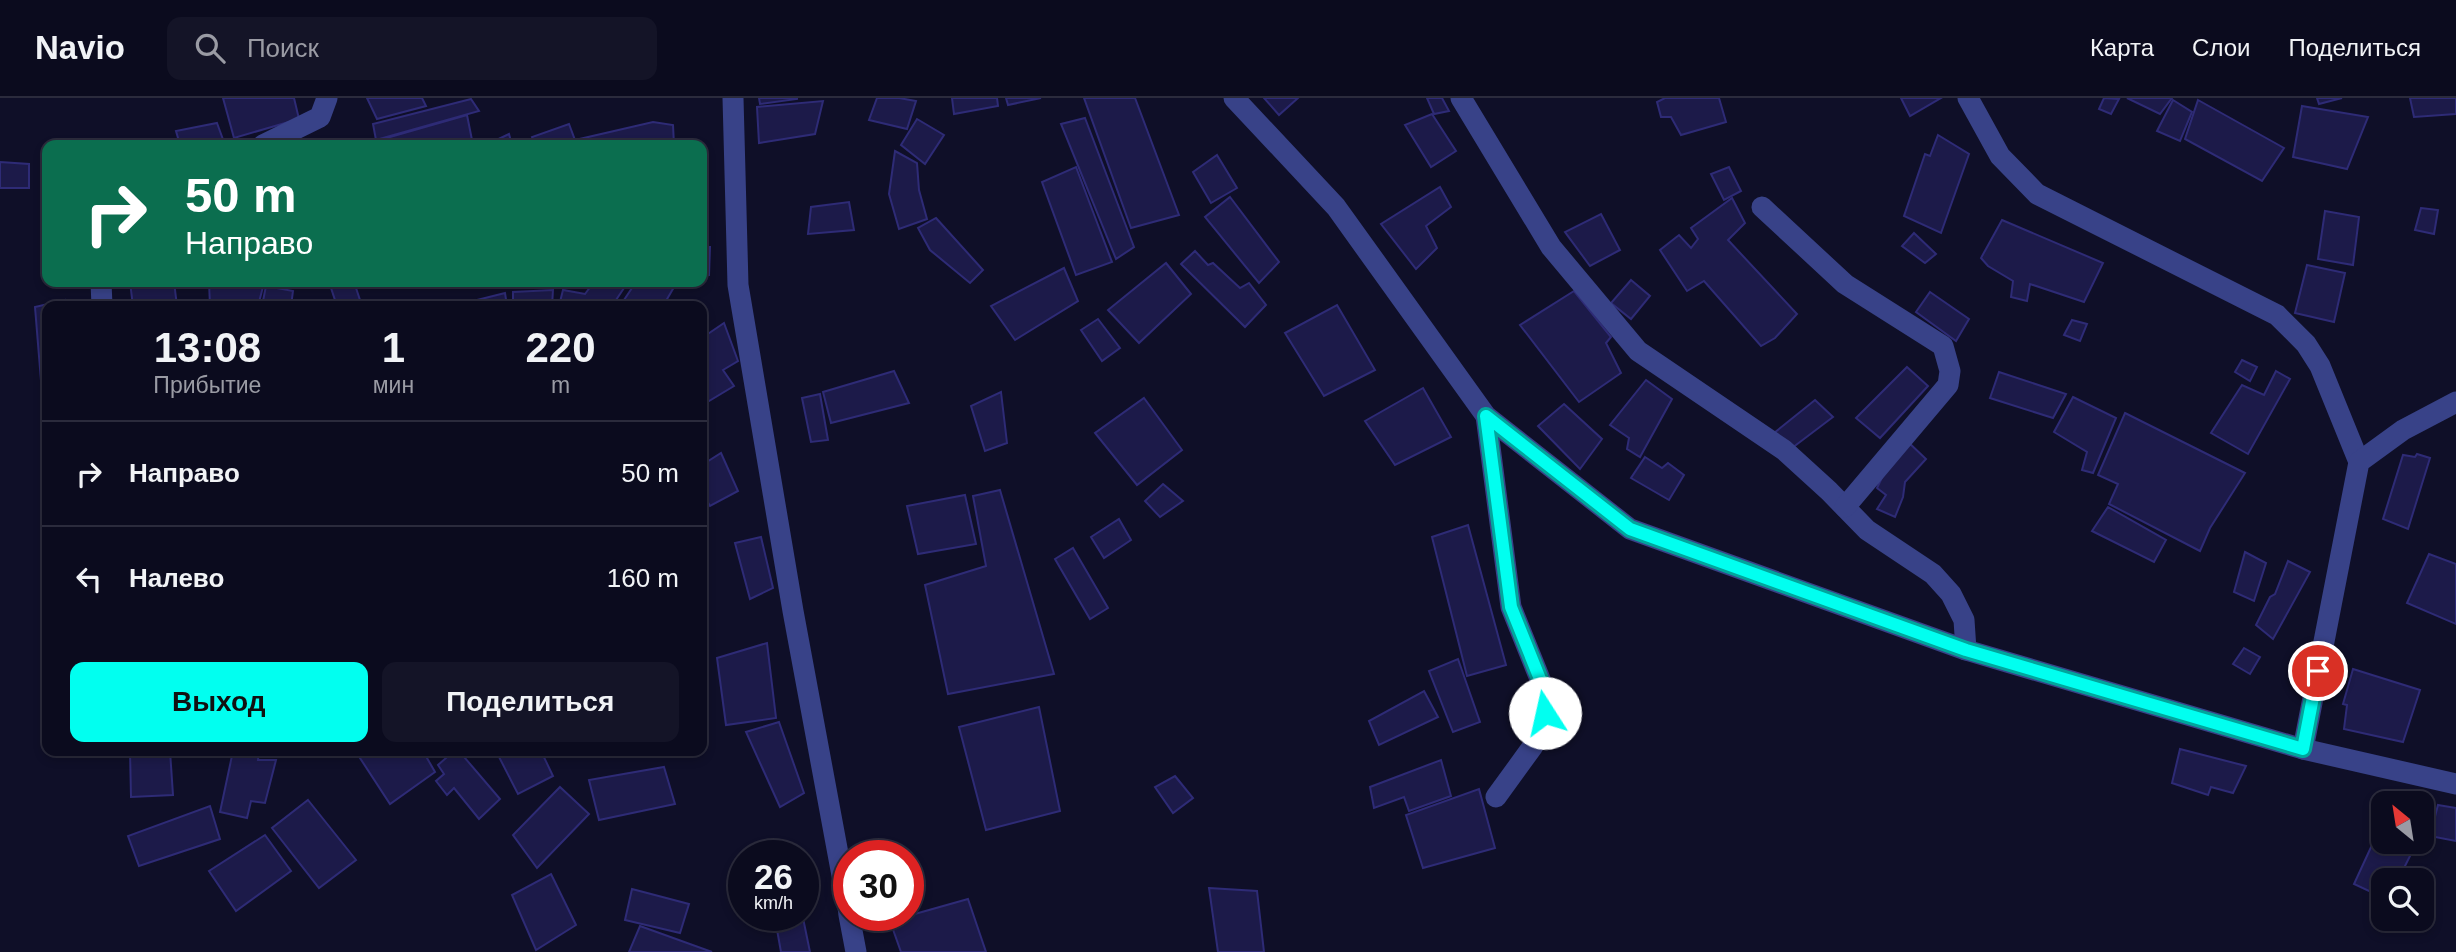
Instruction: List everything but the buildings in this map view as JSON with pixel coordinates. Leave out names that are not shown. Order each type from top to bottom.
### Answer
[{"type":"street","points":[[273,140],[320,117],[327,98]]},
{"type":"street","points":[[733,98],[738,285],[793,611],[835,840]]},
{"type":"street","points":[[1234,98],[1336,207],[1486,416],[1630,529],[1966,650],[2303,749],[2456,785]]},
{"type":"street","points":[[1461,98],[1550,247],[1638,351],[1784,450],[1867,530],[1933,574],[1951,594],[1964,620],[1966,650]]},
{"type":"street","points":[[1968,98],[2000,156],[2037,194],[2277,315],[2306,344],[2320,366],[2359,463],[2303,749]]},
{"type":"street","points":[[1762,207],[1845,284],[1943,346],[1950,371],[1948,385],[1942,393],[1844,507]]},
{"type":"street","points":[[2359,463],[2403,430],[2456,402]]},
{"type":"street","points":[[1486,416],[1511,607],[1546,694],[1545,713],[1533,746],[1496,797]]},
{"type":"street","points":[[852,931],[856,952]]},
{"type":"route","points":[[1545,713],[1546,694],[1511,607],[1486,416],[1630,529],[1966,650],[2303,749],[2318,671]]}]
